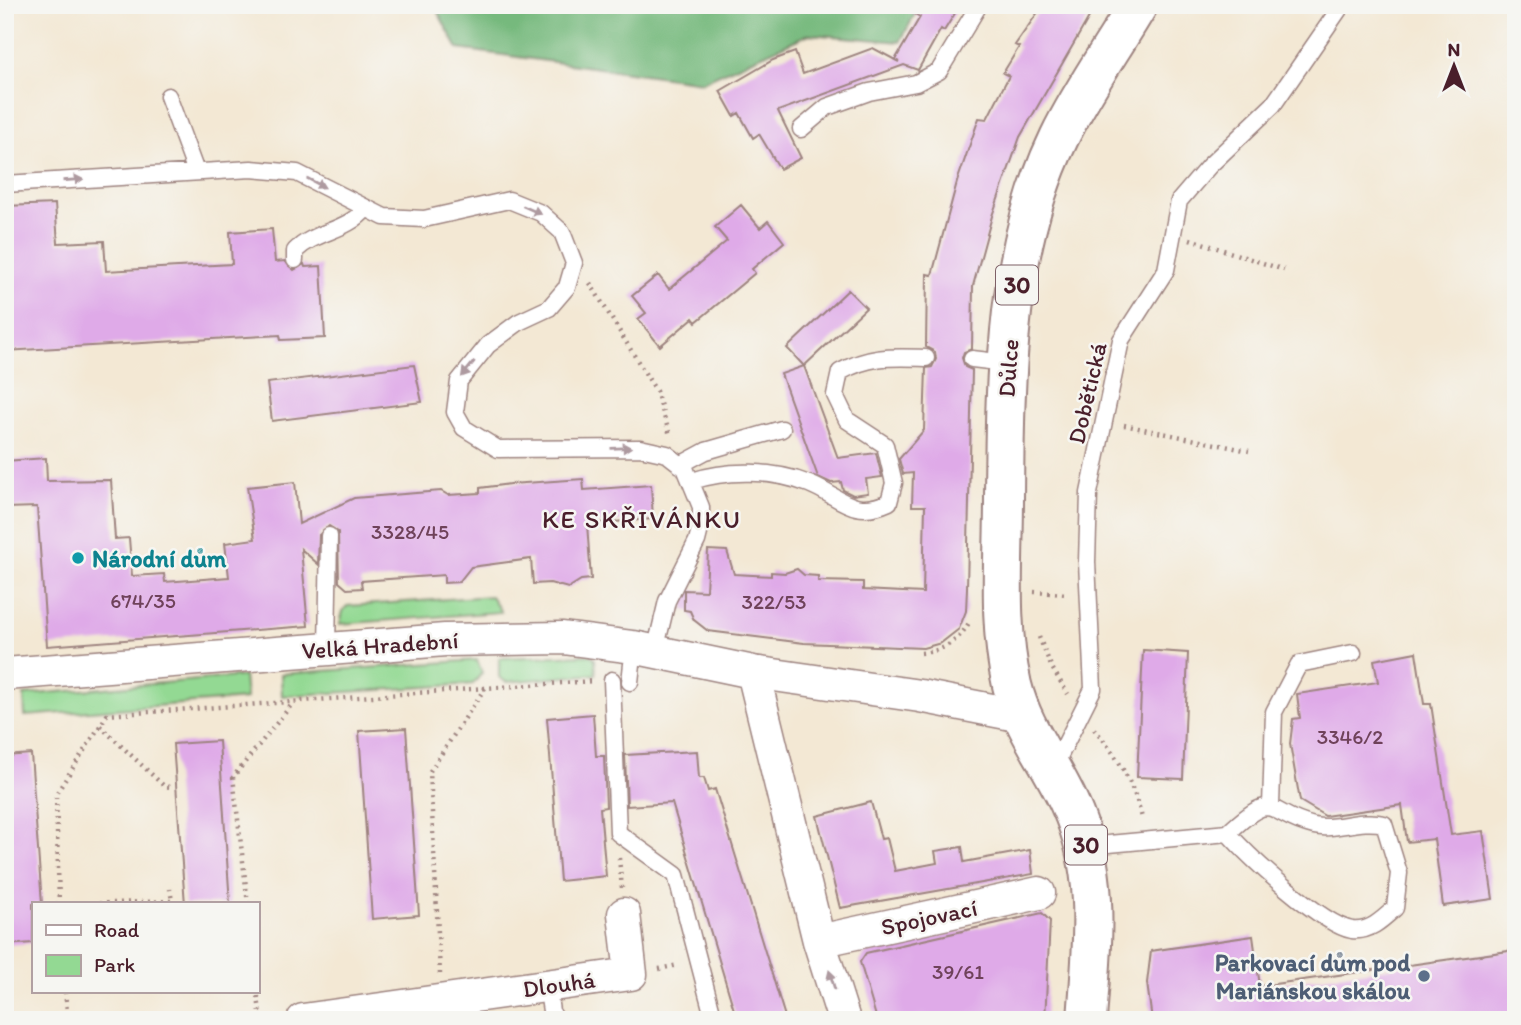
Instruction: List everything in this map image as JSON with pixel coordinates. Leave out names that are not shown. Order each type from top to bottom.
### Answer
[{"type":"main road","name":"Důlce","points":[[1022,716],[1010,675],[1005,627],[989,361],[1039,190],[1059,138],[1138,5]]},
{"type":"main road","name":"30","points":[[1022,716],[1070,803],[1087,846],[1092,873],[1092,1010]]},
{"type":"street","name":"Velká Hradební","points":[[5,674],[445,640],[563,638],[643,658],[933,698],[1022,716]]},
{"type":"street","points":[[753,672],[819,941],[844,1020]]},
{"type":"street","name":"Spojovací","points":[[819,941],[1040,893]]},
{"type":"street","name":"Dlouhá","points":[[303,1020],[377,1014],[442,999],[631,974],[624,914]]},
{"type":"lane","points":[[802,130],[827,107],[869,92],[916,83],[939,71],[979,5]]},
{"type":"lane","name":"Dobětická","points":[[1052,772],[1093,689],[1089,598],[1089,493],[1121,341],[1166,270],[1179,201],[1209,166],[1273,105],[1342,5]]},
{"type":"lane","points":[[168,96],[196,172]]},
{"type":"lane","points":[[5,184],[251,169],[297,173],[384,217],[424,219],[509,200],[541,213],[562,232],[574,263],[567,287],[550,308],[519,322],[488,345],[459,381],[455,412],[464,428],[498,449],[640,448],[667,454],[692,481],[701,507],[697,541],[630,682]]},
{"type":"lane","points":[[295,260],[295,251],[305,241],[345,227],[366,208]]},
{"type":"lane","points":[[692,481],[709,475],[739,472],[812,485],[831,498],[852,507],[874,509],[889,502],[894,483],[885,445],[847,420],[835,395],[840,372],[860,361],[884,357],[926,359]]},
{"type":"lane","points":[[680,465],[706,451],[782,429]]},
{"type":"lane","points":[[327,648],[329,536]]},
{"type":"lane","points":[[1271,806],[1274,712],[1299,664],[1353,653]]},
{"type":"lane","points":[[612,680],[618,833],[676,875],[714,1020]]},
{"type":"lane","points":[[1087,846],[1228,833],[1252,810],[1271,806],[1315,827],[1370,820],[1384,824],[1399,873],[1395,908],[1376,926],[1352,930],[1308,906],[1248,855],[1228,833]]},
{"type":"lane","points":[[547,985],[551,1012],[556,1020]]},
{"type":"path","points":[[1173,234],[1284,270]]},
{"type":"path","points":[[571,272],[594,285],[656,391],[671,437],[667,454]]},
{"type":"path","points":[[1103,418],[1136,429],[1249,451]]},
{"type":"path","points":[[1026,592],[1089,598]]},
{"type":"path","points":[[921,653],[937,650],[958,640],[972,617]]},
{"type":"path","points":[[1036,631],[1051,666],[1079,714],[1110,746],[1127,776],[1142,818]]},
{"type":"path","points":[[59,902],[56,794],[107,715],[612,680]]},
{"type":"path","points":[[442,999],[430,771],[485,688]]},
{"type":"path","points":[[248,902],[233,778],[293,703]]},
{"type":"path","points":[[100,726],[164,786],[170,787]]},
{"type":"path","points":[[618,833],[624,914]]},
{"type":"path","points":[[143,902],[172,901],[170,889]]},
{"type":"path","points":[[631,974],[698,961]]},
{"type":"path","points":[[65,993],[68,1020]]},
{"type":"path","points":[[258,993],[261,1020]]},
{"type":"green space","points":[[434,5],[920,5],[900,42],[809,34],[702,82],[458,49]]},
{"type":"green space","points":[[491,596],[501,612],[340,624],[347,606]]},
{"type":"green space","points":[[591,655],[595,659],[596,674],[506,682],[499,677],[499,658]]},
{"type":"green space","points":[[477,660],[482,673],[473,684],[282,696],[281,674]]},
{"type":"green space","points":[[244,676],[246,699],[25,716],[24,695]]},
{"type":"building","points":[[899,5],[960,5],[944,31],[941,29],[918,70],[904,65],[778,111],[801,158],[780,169],[759,134],[753,138],[739,113],[734,116],[720,91],[773,60],[795,52],[803,74],[873,48],[895,60],[920,17]]},
{"type":"building","points":[[1043,5],[1096,5],[1020,137],[992,216],[973,286],[972,349],[964,352],[962,358],[965,367],[972,370],[966,611],[959,629],[941,643],[923,648],[804,643],[708,631],[694,620],[690,611],[684,610],[684,590],[706,591],[708,550],[727,551],[734,574],[771,576],[771,572],[785,573],[797,569],[804,575],[818,576],[818,581],[863,582],[863,590],[923,593],[925,506],[912,506],[913,473],[903,474],[899,459],[924,430],[926,368],[932,367],[936,359],[935,352],[926,347],[927,274],[932,275],[957,182],[979,118],[987,119],[1009,76],[1003,73],[1019,47],[1015,45]]},
{"type":"building","points":[[55,204],[58,243],[104,241],[106,271],[232,264],[230,232],[272,229],[275,262],[285,261],[294,270],[304,264],[305,267],[321,266],[325,338],[281,340],[280,335],[5,351],[5,206]]},
{"type":"building","points":[[741,205],[760,228],[768,221],[784,242],[752,269],[755,273],[696,322],[693,318],[660,346],[638,319],[646,313],[632,296],[658,275],[669,289],[727,241],[715,227]]},
{"type":"building","points":[[848,290],[866,308],[804,366],[787,348]]},
{"type":"building","points":[[414,365],[422,402],[272,421],[267,383]]},
{"type":"building","points":[[804,366],[838,458],[876,453],[882,477],[866,479],[868,493],[853,495],[843,490],[841,482],[831,483],[818,477],[781,374]]},
{"type":"building","points":[[46,458],[47,481],[111,480],[115,539],[129,538],[132,576],[164,574],[165,582],[229,577],[225,543],[255,539],[247,487],[295,482],[299,524],[354,498],[441,491],[448,495],[480,493],[480,488],[583,479],[584,490],[651,485],[653,519],[587,524],[591,579],[581,580],[568,588],[550,583],[533,584],[531,559],[471,567],[459,582],[444,583],[444,575],[361,581],[362,588],[347,589],[339,582],[338,532],[329,526],[319,535],[318,564],[301,549],[308,626],[47,646],[37,507],[5,508],[5,461]]},
{"type":"building","points":[[1143,650],[1188,653],[1183,779],[1137,777]]},
{"type":"building","points":[[1416,652],[1424,704],[1431,704],[1451,835],[1483,831],[1493,899],[1443,906],[1434,839],[1407,842],[1402,805],[1325,816],[1300,801],[1290,744],[1293,719],[1300,718],[1297,694],[1378,682],[1374,660]]},
{"type":"building","points":[[593,714],[596,756],[604,756],[606,807],[600,808],[606,876],[560,881],[547,718]]},
{"type":"building","points":[[406,728],[419,915],[372,919],[359,731]]},
{"type":"building","points":[[219,741],[230,902],[185,902],[173,744]]},
{"type":"building","points":[[697,751],[699,778],[704,778],[708,791],[715,789],[786,1020],[737,1020],[672,803],[627,806],[625,755]]},
{"type":"building","points":[[31,754],[42,902],[32,902],[32,943],[5,945],[5,756]]},
{"type":"building","points":[[871,802],[881,839],[887,838],[895,871],[937,863],[935,851],[962,847],[964,862],[1030,850],[1033,874],[840,908],[817,816]]},
{"type":"building","points":[[1042,913],[1050,921],[1045,1020],[877,1020],[860,962],[866,953]]},
{"type":"building","name":"Parkovací dům pod Mariánskou skálou","points":[[1253,936],[1260,986],[1516,950],[1516,1017],[1498,1020],[1152,1020],[1147,983],[1151,951]]},
{"type":"place","name":"Národní dům","points":[[78,558]]},
{"type":"place","name":"Parkovací dům pod Mariánskou skálou","points":[[1424,976]]},
{"type":"district","name":"KE SKŘIVÁNKU","points":[[642,519]]}]
